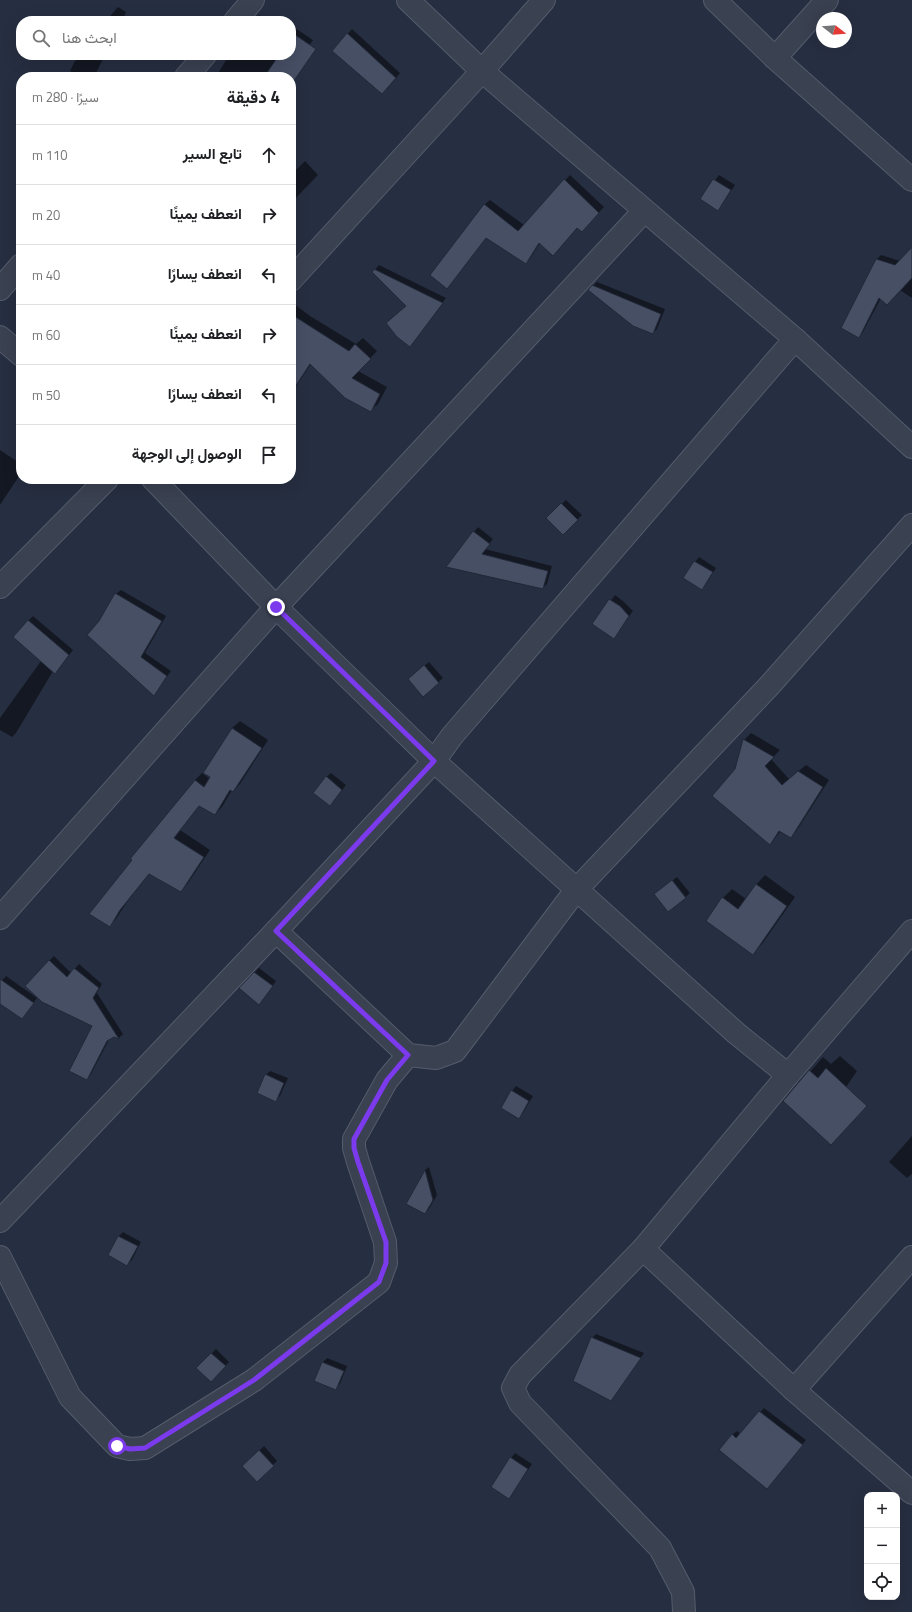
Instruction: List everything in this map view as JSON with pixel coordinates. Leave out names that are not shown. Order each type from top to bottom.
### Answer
[{"type":"street","points":[[240,16],[254,0]]},
{"type":"street","points":[[408,0],[482,71],[795,339],[912,447]]},
{"type":"street","points":[[296,275],[482,71],[544,0]]},
{"type":"street","points":[[715,0],[775,58],[912,180]]},
{"type":"street","points":[[775,58],[827,0]]},
{"type":"street","points":[[190,72],[201,60]]},
{"type":"street","points":[[0,918],[276,607],[644,211]]},
{"type":"street","points":[[0,289],[16,271]]},
{"type":"street","points":[[0,337],[16,351]]},
{"type":"street","points":[[0,1220],[276,931],[434,761],[458,730],[795,339]]},
{"type":"street","points":[[0,587],[102,484]]},
{"type":"street","points":[[158,484],[276,607],[434,761],[736,1033],[788,1075]]},
{"type":"street","points":[[276,931],[408,1055],[436,1058],[455,1051],[576,890],[769,686],[912,525]]},
{"type":"street","points":[[684,1612],[683,1592],[660,1548],[520,1402],[513,1388],[520,1375],[643,1249],[788,1075],[909,939]]},
{"type":"street","points":[[0,1257],[70,1397],[117,1446],[130,1449],[145,1448],[254,1380],[379,1282],[386,1263],[386,1242],[358,1162],[354,1148],[354,1139],[387,1080],[408,1055]]},
{"type":"street","points":[[643,1249],[794,1390],[912,1493]]},
{"type":"street","points":[[794,1390],[912,1257]]},
{"type":"building","points":[[347,33],[396,78],[382,94],[332,51]]},
{"type":"building","points":[[296,35],[316,49],[296,78],[296,72],[267,72],[276,60],[296,60]]},
{"type":"building","points":[[564,179],[599,213],[582,232],[577,228],[553,256],[539,243],[526,264],[486,238],[447,289],[430,275],[484,204],[518,231]]},
{"type":"building","points":[[713,179],[731,190],[718,211],[700,199]]},
{"type":"building","points":[[912,247],[912,278],[887,305],[879,298],[859,338],[841,328],[876,259],[895,265]]},
{"type":"building","points":[[374,269],[443,303],[410,347],[397,337],[386,323],[406,306],[372,272]]},
{"type":"building","points":[[592,285],[661,314],[653,334],[633,326],[588,290]]},
{"type":"building","points":[[296,317],[349,351],[355,344],[371,359],[352,378],[380,394],[371,412],[345,398],[310,364],[296,385]]},
{"type":"building","points":[[561,503],[578,520],[563,535],[546,518]]},
{"type":"building","points":[[473,531],[490,544],[482,554],[548,571],[543,589],[446,567]]},
{"type":"building","points":[[694,561],[713,572],[702,590],[683,578]]},
{"type":"building","points":[[115,593],[162,621],[141,657],[167,676],[154,696],[87,635],[99,621]]},
{"type":"building","points":[[609,599],[620,606],[629,616],[614,639],[592,624]]},
{"type":"building","points":[[28,620],[69,655],[55,674],[13,637]]},
{"type":"building","points":[[424,665],[439,683],[423,697],[408,679]]},
{"type":"building","points":[[232,728],[262,748],[233,792],[230,790],[215,815],[199,806],[174,838],[204,857],[181,892],[149,874],[120,910],[110,927],[89,914],[132,860],[130,859],[195,780],[204,787],[210,777],[203,773]]},
{"type":"building","points":[[743,739],[774,757],[765,766],[782,785],[798,771],[823,787],[791,838],[779,831],[770,845],[712,796],[735,769]]},
{"type":"building","points":[[326,776],[342,790],[330,806],[313,793]]},
{"type":"building","points":[[672,880],[686,898],[668,912],[654,894]]},
{"type":"building","points":[[756,884],[787,906],[753,955],[706,921],[722,897],[738,909]]},
{"type":"building","points":[[49,960],[67,977],[74,968],[99,988],[93,998],[119,1039],[114,1037],[107,1041],[87,1080],[69,1071],[92,1026],[42,1002],[25,986]]},
{"type":"building","points":[[254,972],[273,986],[259,1005],[239,988]]},
{"type":"building","points":[[0,979],[34,1003],[22,1019],[0,1004]]},
{"type":"building","points":[[826,1068],[867,1106],[831,1145],[783,1101],[809,1070],[818,1078]]},
{"type":"building","points":[[265,1074],[284,1083],[276,1102],[257,1093]]},
{"type":"building","points":[[511,1090],[529,1101],[519,1119],[501,1108]]},
{"type":"building","points":[[425,1170],[433,1200],[425,1214],[406,1204]]},
{"type":"building","points":[[118,1236],[138,1246],[127,1266],[108,1255]]},
{"type":"building","points":[[591,1337],[641,1358],[611,1401],[573,1381]]},
{"type":"building","points":[[211,1353],[226,1366],[211,1382],[196,1368]]},
{"type":"building","points":[[322,1362],[344,1371],[336,1390],[314,1381]]},
{"type":"building","points":[[759,1411],[803,1445],[767,1489],[719,1450],[732,1434],[736,1438]]},
{"type":"building","points":[[259,1450],[274,1466],[257,1482],[242,1466]]},
{"type":"building","points":[[510,1457],[528,1469],[509,1499],[491,1487]]},
{"type":"route","points":[[117,1446],[130,1449],[145,1448],[254,1380],[379,1282],[386,1263],[386,1242],[358,1162],[354,1148],[354,1139],[387,1080],[408,1055],[276,931],[434,761],[276,607]]}]
